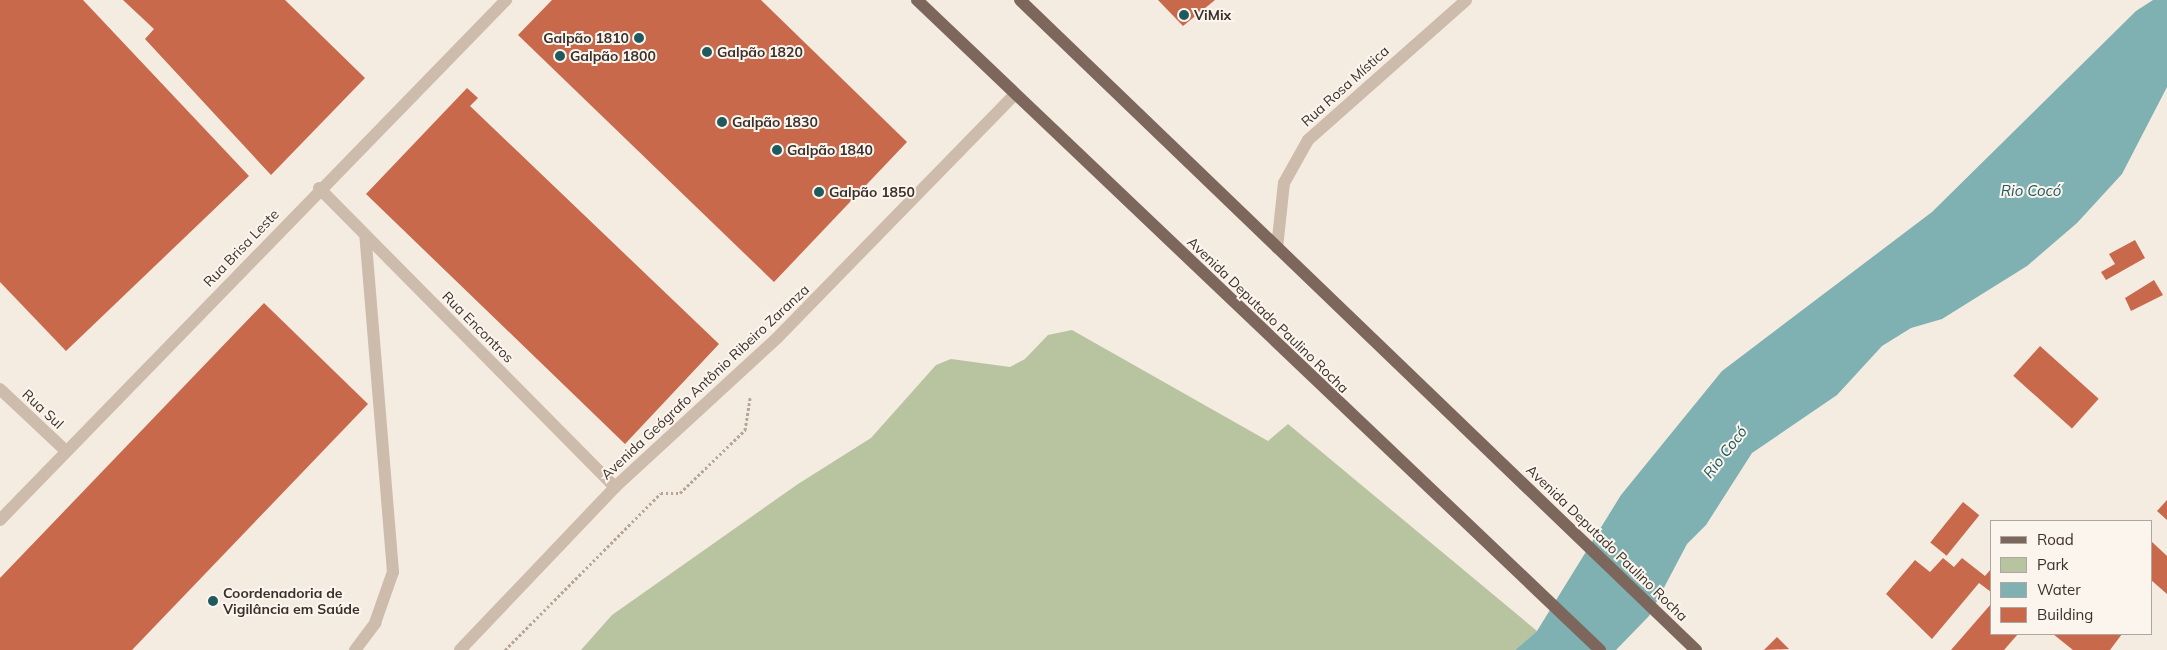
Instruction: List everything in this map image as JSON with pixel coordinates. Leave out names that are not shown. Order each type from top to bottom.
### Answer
[{"type":"main road","name":"Avenida Deputado Paulino Rocha","points":[[917,0],[1600,650]]},
{"type":"main road","name":"Avenida Deputado Paulino Rocha","points":[[1020,0],[1277,248],[1524,482],[1696,650]]},
{"type":"street","name":"Rua Brisa Leste","points":[[0,520],[319,188],[506,0]]},
{"type":"street","name":"Rua Rosa Mística","points":[[1277,248],[1284,183],[1308,140],[1466,0]]},
{"type":"street","name":"Avenida Geógrafo Antônio Ribeiro Zaranza","points":[[460,650],[615,487],[778,337],[1015,94]]},
{"type":"street","name":"Rua Encontros","points":[[319,188],[615,487]]},
{"type":"street","points":[[355,650],[375,624],[393,572],[365,234]]},
{"type":"street","name":"Rua Sul","points":[[0,390],[66,451]]},
{"type":"green space","points":[[1072,330],[1268,441],[1288,424],[1537,631],[1515,650],[581,650],[612,615],[798,484],[871,438],[936,365],[951,359],[1010,367],[1025,359],[1048,335]]},
{"type":"water","name":"Rio Cocó","points":[[2153,0],[2167,0],[2167,87],[2122,174],[2077,223],[2027,266],[1942,319],[1911,328],[1882,346],[1837,395],[1752,453],[1706,525],[1687,544],[1649,616],[1616,650],[1515,650],[1537,631],[1621,495],[1722,371],[1932,212],[2136,11]]},
{"type":"building","points":[[0,0],[83,0],[249,176],[66,351],[0,282]]},
{"type":"building","points":[[123,0],[285,0],[365,78],[271,175],[145,39],[154,29]]},
{"type":"building","points":[[552,0],[761,0],[907,142],[774,282],[518,35]]},
{"type":"building","name":"ViMix","points":[[1158,0],[1215,0],[1183,26]]},
{"type":"building","points":[[467,88],[478,98],[470,106],[719,344],[625,444],[366,194]]},
{"type":"building","points":[[2135,240],[2145,258],[2106,280],[2101,272],[2115,264],[2109,254]]},
{"type":"building","points":[[2154,280],[2163,295],[2131,311],[2125,298]]},
{"type":"building","points":[[264,303],[368,404],[132,650],[0,650],[0,578]]},
{"type":"building","points":[[2040,346],[2099,399],[2072,429],[2013,376]]},
{"type":"building","points":[[2167,500],[2167,520],[2157,511]]},
{"type":"building","points":[[1963,502],[1979,515],[1947,556],[1930,542]]},
{"type":"building","points":[[2152,542],[2167,556],[2167,594],[2152,581]]},
{"type":"building","points":[[1943,558],[1954,567],[1962,558],[1985,576],[1990,570],[1990,591],[1979,583],[1932,639],[1886,594],[1915,560],[1930,572]]},
{"type":"building","points":[[1990,605],[1990,635],[2017,635],[2004,650],[1951,650]]},
{"type":"building","points":[[2054,635],[2121,635],[2110,650],[2073,650]]},
{"type":"building","points":[[1777,637],[1789,649],[1764,650]]},
{"type":"place","name":"ViMix","points":[[1184,15]]},
{"type":"place","name":"Galpão 1810","points":[[639,38]]},
{"type":"place","name":"Galpão 1820","points":[[707,52]]},
{"type":"place","name":"Galpão 1800","points":[[560,56]]},
{"type":"place","name":"Galpão 1830","points":[[722,122]]},
{"type":"place","name":"Galpão 1840","points":[[777,150]]},
{"type":"place","name":"Galpão 1850","points":[[819,192]]},
{"type":"place","name":"Coordenadoria de Vigilância em Saúde","points":[[213,601]]}]
